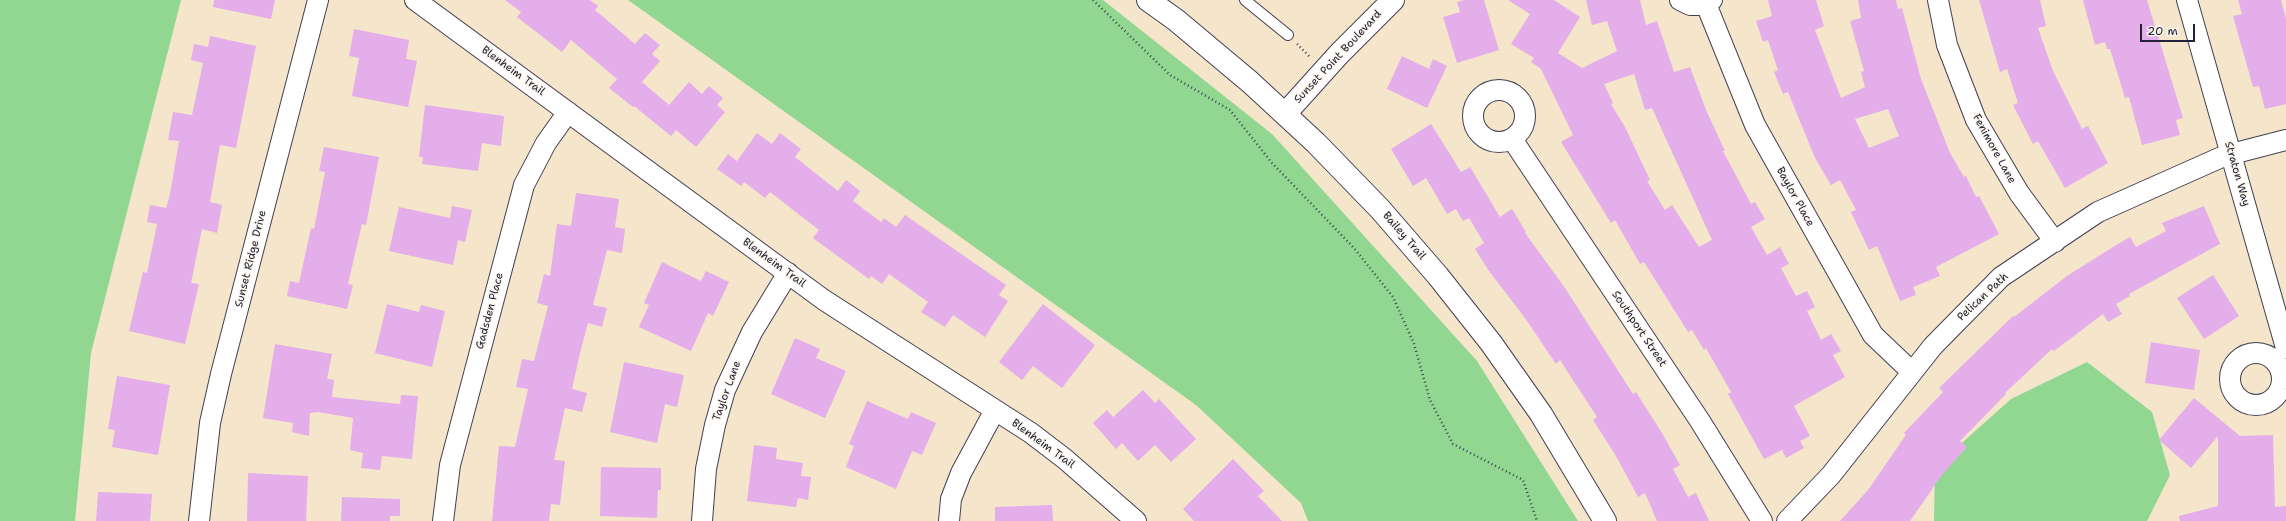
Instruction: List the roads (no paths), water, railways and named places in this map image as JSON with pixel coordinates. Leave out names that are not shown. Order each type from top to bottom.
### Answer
[{"type":"street","name":"Sunset Ridge Drive","points":[[199,521],[210,423],[221,374],[318,0]]},
{"type":"street","name":"Blenheim Trail","points":[[415,0],[824,300],[1030,433],[1065,459],[1136,521]]},
{"type":"street","name":"Sunset Point Boulevard","points":[[1285,114],[1324,71],[1393,0]]},
{"type":"street","name":"Baylor Place","points":[[1680,0],[1690,5],[1709,2],[1755,125],[1873,335],[1912,372]]},
{"type":"street","name":"Fenimore Lane","points":[[1938,0],[1947,45],[1976,120],[2019,193],[2055,242]]},
{"type":"street","name":"Straton Way","points":[[2187,0],[2286,348]]},
{"type":"street","name":"Bailey Trail","points":[[1157,2],[1285,114],[1316,143],[1380,209],[1453,294],[1491,343],[1541,414],[1605,521]]},
{"type":"street","name":"Gadsden Place","points":[[443,521],[452,457],[524,185],[542,149],[568,112]]},
{"type":"street","name":"Southport Street","points":[[1512,139],[1700,421],[1762,521]]},
{"type":"street","name":"Pelican Path","points":[[1787,521],[1831,475],[1933,346],[2002,277],[2098,212],[2231,154],[2286,140]]},
{"type":"street","name":"Taylor Lane","points":[[702,521],[706,469],[715,425],[725,390],[752,332],[788,273]]},
{"type":"street","points":[[949,521],[951,499],[960,473],[995,410]]},
{"type":"lane","points":[[1245,0],[1288,35]]}]
